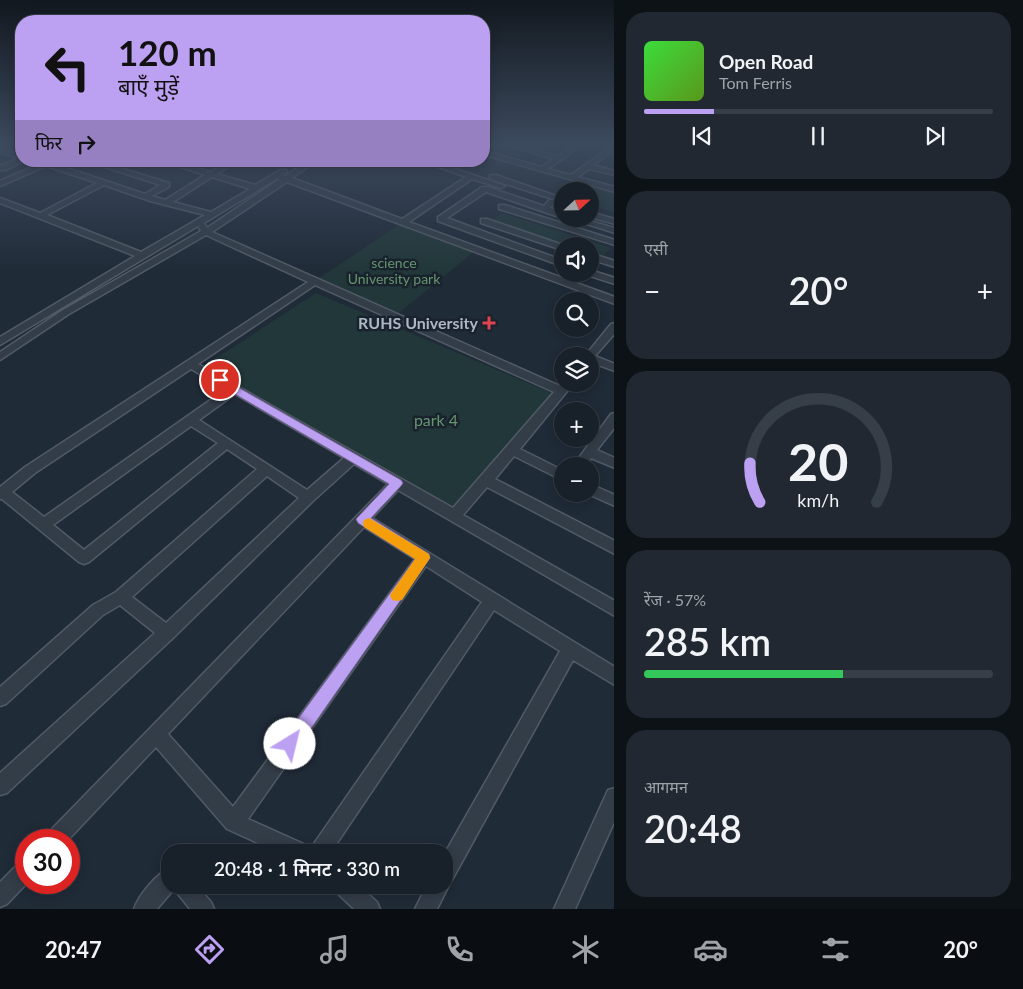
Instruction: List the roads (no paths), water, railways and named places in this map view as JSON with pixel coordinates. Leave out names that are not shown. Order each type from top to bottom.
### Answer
[{"type":"street","points":[[40,216],[96,186]]},
{"type":"street","points":[[119,186],[213,215]]},
{"type":"street","points":[[148,195],[163,186]]},
{"type":"street","points":[[167,202],[191,186]]},
{"type":"street","points":[[251,186],[256,188]]},
{"type":"street","points":[[0,357],[66,312],[206,232],[275,186]]},
{"type":"street","points":[[306,186],[614,301]]},
{"type":"street","points":[[402,223],[456,186]]},
{"type":"street","points":[[504,186],[552,202],[545,209]]},
{"type":"street","points":[[521,186],[554,197]]},
{"type":"street","points":[[601,186],[614,190]]},
{"type":"street","points":[[0,342],[57,304],[144,256],[256,188]]},
{"type":"street","points":[[554,210],[545,209],[485,189],[441,219],[554,260]]},
{"type":"street","points":[[470,230],[514,198]]},
{"type":"street","points":[[0,200],[144,256]]},
{"type":"street","points":[[599,211],[614,215]]},
{"type":"street","points":[[493,214],[614,244]]},
{"type":"street","points":[[493,214],[554,243]]},
{"type":"street","points":[[599,217],[614,222]]},
{"type":"street","points":[[200,223],[206,232],[315,281],[554,383]]},
{"type":"street","points":[[599,226],[614,231]]},
{"type":"street","points":[[518,266],[532,252]]},
{"type":"street","points":[[530,270],[544,256]]},
{"type":"street","points":[[599,259],[614,265],[603,277]]},
{"type":"street","points":[[599,276],[614,281]]},
{"type":"street","points":[[227,443],[84,558],[1,493],[30,470],[315,281]]},
{"type":"street","points":[[599,348],[610,337],[614,326]]},
{"type":"street","points":[[599,361],[614,368]]},
{"type":"street","points":[[191,364],[614,609]]},
{"type":"street","points":[[43,525],[234,389]]},
{"type":"street","points":[[454,516],[560,392]]},
{"type":"street","points":[[190,420],[308,497]]},
{"type":"street","points":[[585,457],[614,420]]},
{"type":"street","points":[[512,450],[554,471]]},
{"type":"street","points":[[589,452],[614,464]]},
{"type":"street","points":[[0,786],[167,633],[308,497],[353,458]]},
{"type":"street","points":[[0,698],[98,610],[121,597],[266,469]]},
{"type":"street","points":[[486,480],[614,548]]},
{"type":"street","points":[[66,829],[397,483]]},
{"type":"street","points":[[599,493],[614,500]]},
{"type":"street","points":[[362,519],[614,677]]},
{"type":"street","points":[[234,822],[424,558]]},
{"type":"street","points":[[121,597],[167,633]]},
{"type":"street","points":[[325,844],[492,600]]},
{"type":"street","points":[[453,859],[570,650]]},
{"type":"street","points":[[157,735],[234,822],[282,844]]},
{"type":"street","points":[[564,909],[614,797]]},
{"type":"street","points":[[0,896],[15,881]]},
{"type":"street","points":[[144,909],[161,889]]},
{"type":"street","points":[[190,894],[204,909]]},
{"type":"street","points":[[353,894],[370,909]]},
{"type":"street","points":[[425,909],[433,894]]},
{"type":"place","name":"RUHS University","points":[[489,323]]},
{"type":"park label","name":"science University park","points":[[394,272]]},
{"type":"park label","name":"park 4","points":[[436,420]]}]
